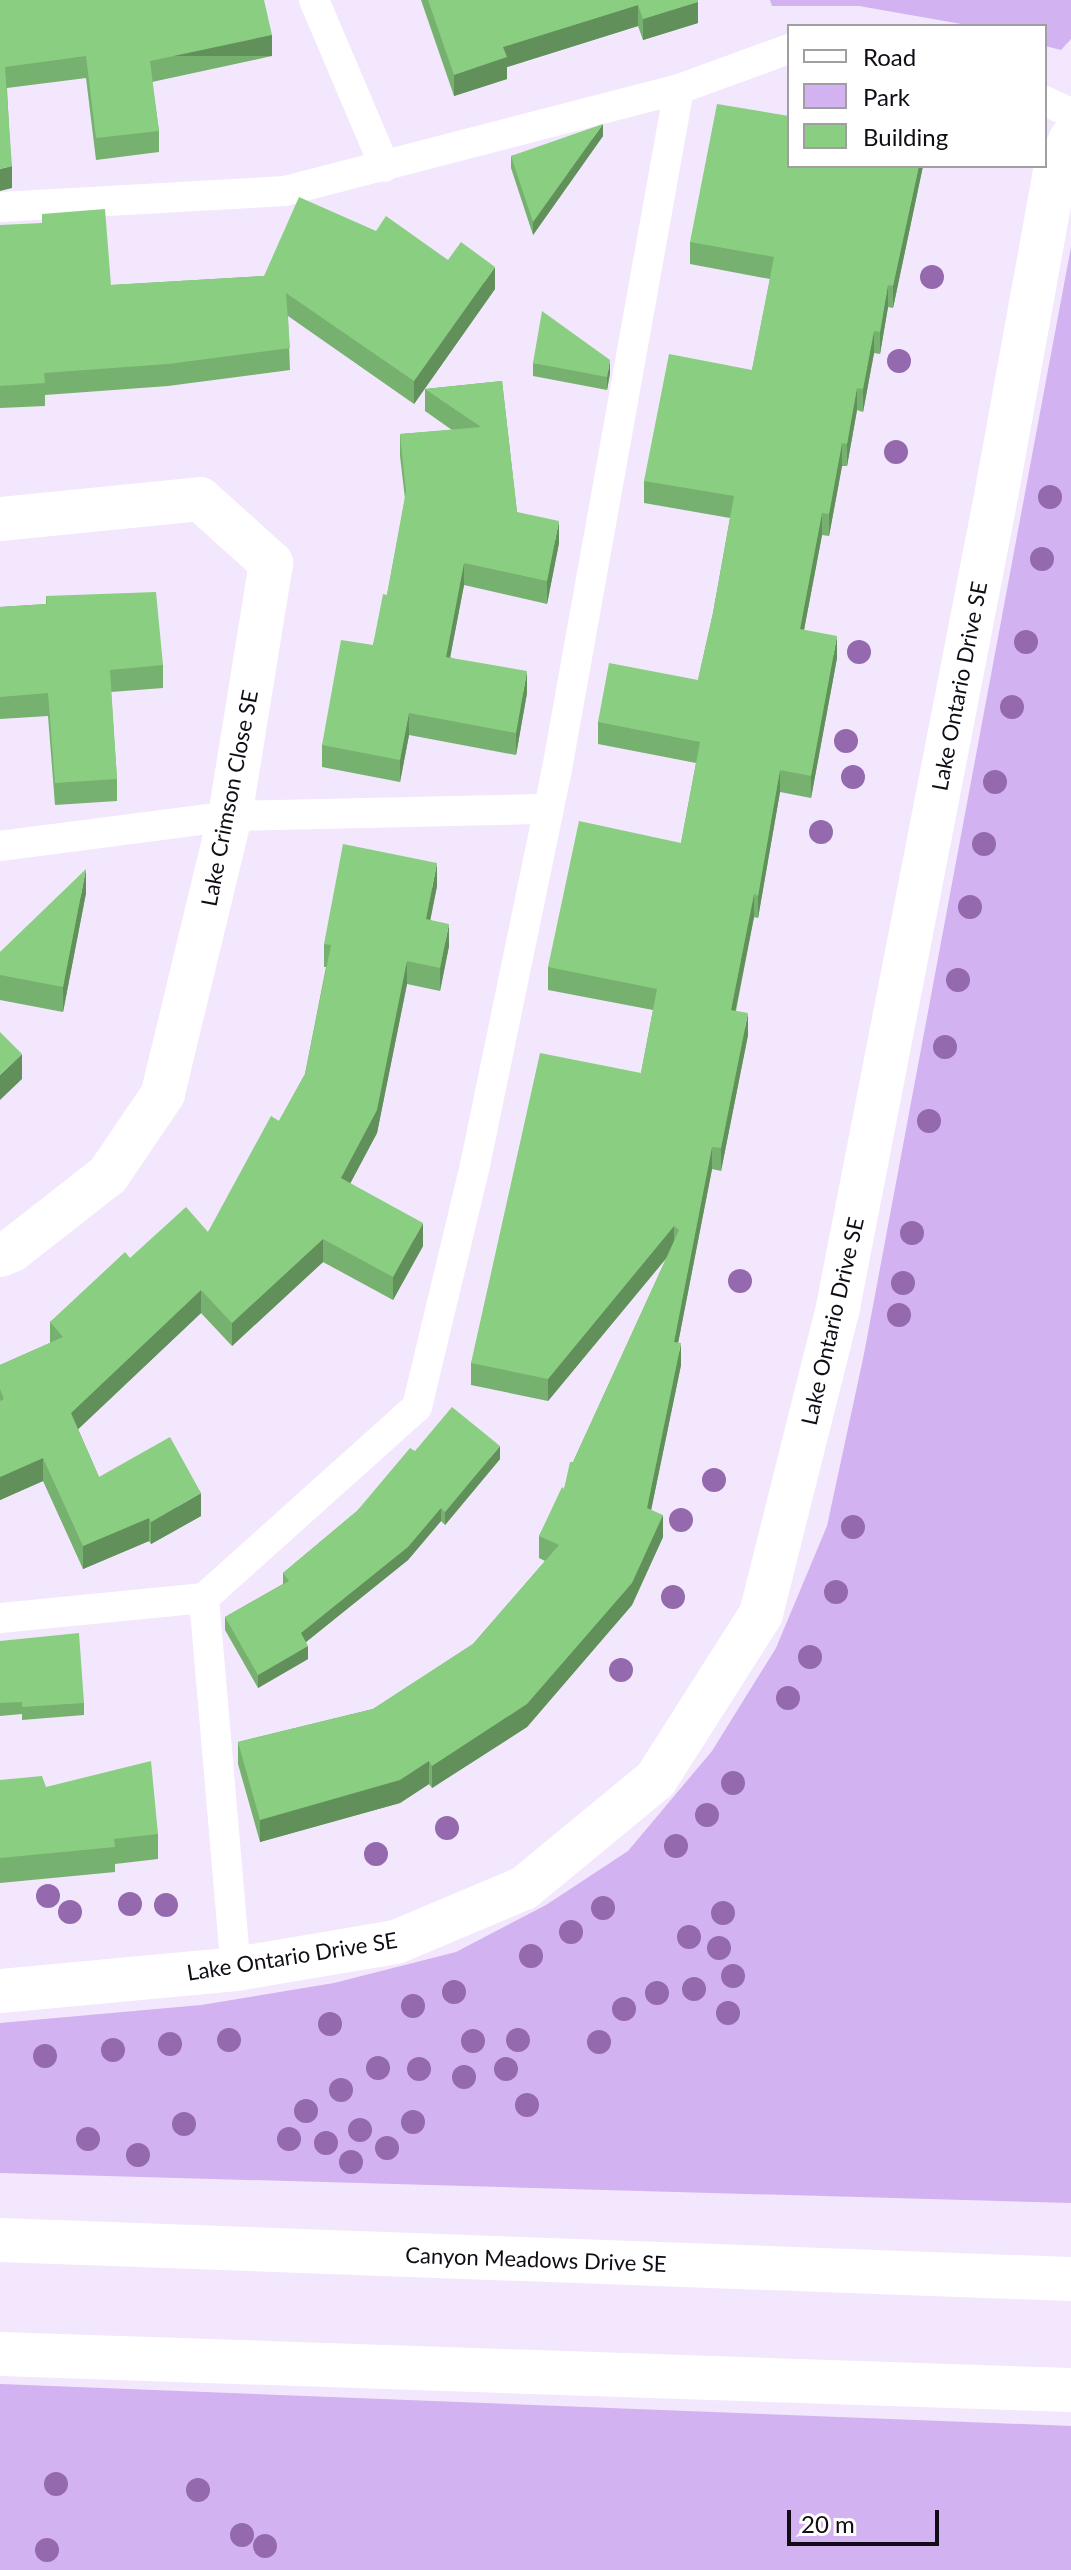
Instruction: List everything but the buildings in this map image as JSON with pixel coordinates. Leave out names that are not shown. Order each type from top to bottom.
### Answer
[{"type":"street","name":"Lake Ontario Drive SE","points":[[0,1991],[236,1969],[396,1942],[524,1888],[656,1779],[761,1614],[838,1307],[994,507],[1054,176],[1071,139]]},
{"type":"street","name":"Lake Crimson Close SE","points":[[0,519],[200,499],[271,563],[230,816],[163,1094],[108,1175],[12,1250],[0,1255]]},
{"type":"street","name":"Canyon Meadows Drive SE","points":[[0,2240],[1069,2279]]},
{"type":"street","points":[[0,2354],[1071,2390]]},
{"type":"lane","points":[[314,0],[385,167]]},
{"type":"lane","points":[[0,207],[285,191],[679,89],[787,50]]},
{"type":"lane","points":[[0,1618],[204,1598],[417,1407],[475,1165],[549,809],[679,89]]},
{"type":"lane","points":[[1047,102],[1071,113]]},
{"type":"lane","points":[[0,846],[230,816],[549,809]]},
{"type":"lane","points":[[204,1598],[236,1969]]},
{"type":"green space","points":[[770,0],[1071,0],[1071,39],[1061,50],[1047,46],[1047,24],[962,24],[859,6],[772,6]]},
{"type":"green space","points":[[1071,247],[1071,2203],[0,2173],[0,2023],[201,2005],[334,1983],[456,1952],[546,1905],[628,1851],[712,1751],[776,1648],[827,1526],[864,1354]]},
{"type":"green space","points":[[0,2384],[1071,2426],[1071,2570],[0,2570]]}]
